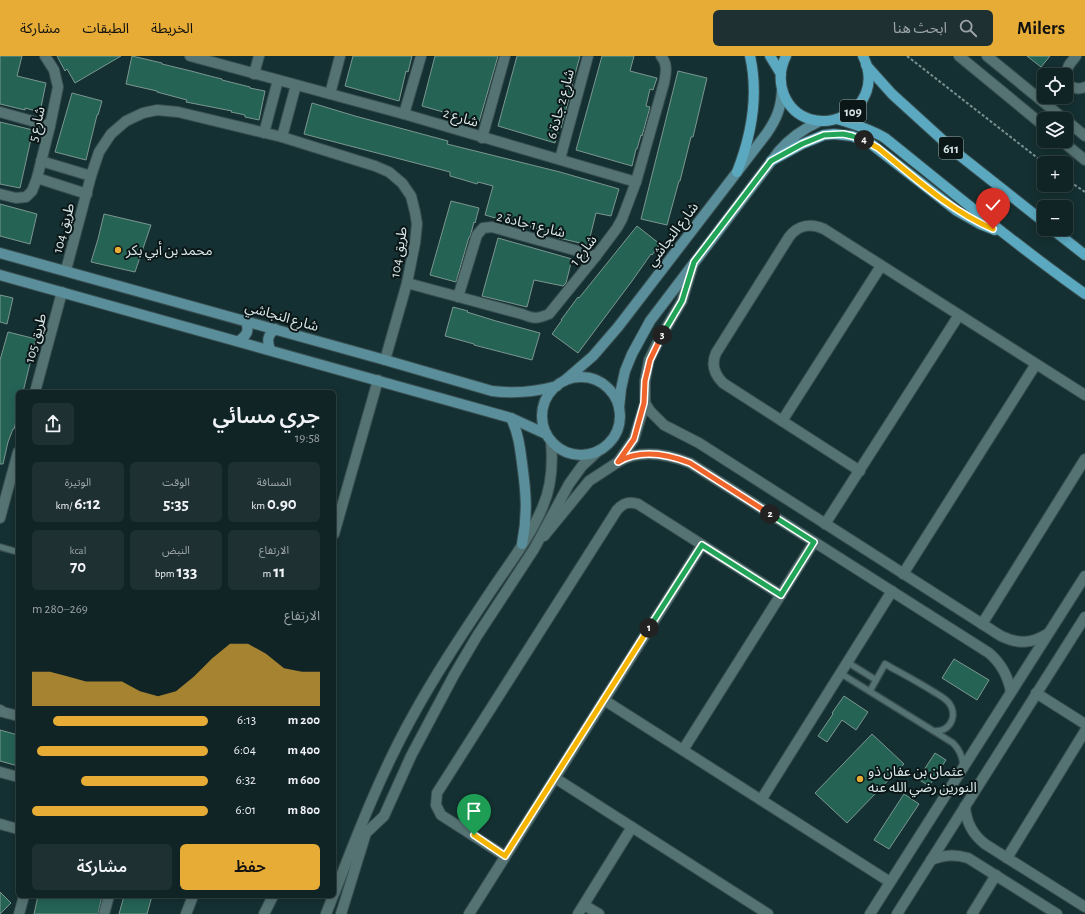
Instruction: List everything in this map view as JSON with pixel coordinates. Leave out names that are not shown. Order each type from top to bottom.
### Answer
[{"type":"main road","points":[[737,172],[747,143],[753,114],[754,84],[750,56]]},
{"type":"main road","points":[[770,56],[781,74]]},
{"type":"main road","name":"109","points":[[786,56],[782,65],[781,82],[782,90],[788,102],[797,111],[812,119],[820,121],[829,121],[845,116],[858,105],[863,98],[868,82],[868,73],[864,60]]},
{"type":"main road","name":"611","points":[[864,60],[878,80],[935,134],[1037,216]]},
{"type":"main road","name":"شارع النجاشي","points":[[0,252],[492,391],[505,393],[531,392],[561,384],[593,356],[606,342],[774,124],[779,113],[782,90]]},
{"type":"main road","name":"611","points":[[837,119],[870,130],[885,138],[1005,234],[1085,294]]},
{"type":"main road","points":[[619,408],[611,392],[605,386],[590,379],[572,379],[561,384],[551,392],[546,399],[542,417],[543,426],[557,447],[573,454],[590,454],[598,451],[608,443],[616,433],[619,420],[621,389],[626,371],[640,337],[650,321],[787,141],[808,126],[820,121]]},
{"type":"main road","points":[[771,161],[802,144],[824,135],[843,134],[852,136],[870,143],[957,211],[980,224],[1005,234]]},
{"type":"main road","points":[[1061,236],[1085,255]]},
{"type":"main road","points":[[0,275],[511,418],[549,437]]},
{"type":"main road","points":[[240,341],[247,334],[248,328],[246,321]]},
{"type":"main road","points":[[270,350],[268,338],[270,333],[275,329]]},
{"type":"main road","points":[[511,418],[518,436],[526,491],[526,517],[522,544]]},
{"type":"street","name":"شارع 5","points":[[0,194],[16,198],[26,197],[32,191],[37,178],[58,87],[54,70],[45,56]]},
{"type":"street","name":"شارع 2","points":[[190,56],[404,114],[636,182]]},
{"type":"street","points":[[254,74],[259,56]]},
{"type":"street","points":[[330,94],[340,56]]},
{"type":"street","points":[[404,114],[421,56]]},
{"type":"street","points":[[482,138],[504,56]]},
{"type":"street","name":"شارع 2 جادة 6","points":[[560,159],[588,56]]},
{"type":"street","name":"شارع 1","points":[[407,283],[522,314],[534,319],[549,314],[596,256],[622,219],[636,182],[664,83],[666,69],[664,60],[661,56]]},
{"type":"street","points":[[987,56],[1055,112]]},
{"type":"street","points":[[1067,68],[1076,56]]},
{"type":"street","points":[[961,57],[1037,120]]},
{"type":"street","points":[[264,132],[278,80]]},
{"type":"street","points":[[282,137],[296,85]]},
{"type":"street","points":[[1073,87],[1080,89],[1085,88]]},
{"type":"street","name":"طريق 104","points":[[66,270],[86,194],[99,152],[111,134],[126,121],[143,113],[157,110],[178,112],[282,137],[375,166],[389,172],[402,183],[411,196],[417,224],[415,243],[407,283],[385,360]]},
{"type":"street","points":[[0,112],[50,126]]},
{"type":"street","points":[[1073,126],[1085,136]]},
{"type":"street","points":[[1070,148],[1085,160]]},
{"type":"street","points":[[41,161],[92,176]]},
{"type":"street","name":"طريق 104","points":[[37,178],[86,194]]},
{"type":"street","points":[[860,470],[722,383],[714,372],[713,362],[716,353],[789,237],[793,232],[802,227],[808,225],[819,227],[1085,395]]},
{"type":"street","name":"شارع 1 جادة 2","points":[[458,297],[477,235],[483,228],[492,227],[596,256]]},
{"type":"street","points":[[618,462],[634,439],[644,403],[645,381],[650,360],[660,338],[682,301],[694,262]]},
{"type":"street","points":[[782,421],[881,266]]},
{"type":"street","name":"طريق 105","points":[[35,390],[62,292]]},
{"type":"street","points":[[825,524],[959,315]]},
{"type":"street","points":[[903,574],[1036,364]]},
{"type":"street","points":[[336,527],[378,380]]},
{"type":"street","points":[[644,403],[664,425],[699,444],[1001,636],[1016,642],[1033,641],[1048,634]]},
{"type":"street","points":[[336,890],[371,802],[410,720],[466,628],[522,544],[541,511],[548,490],[551,474],[552,457],[549,437]]},
{"type":"street","points":[[341,914],[366,833],[384,816],[411,756],[454,675],[477,636],[534,549],[575,474],[598,451]]},
{"type":"street","points":[[534,549],[589,481],[625,457],[638,454],[651,454],[677,458],[690,463],[989,653],[996,659],[1004,670],[1010,683],[1011,692]]},
{"type":"street","points":[[0,518],[16,459]]},
{"type":"street","points":[[982,624],[1085,459]]},
{"type":"street","points":[[505,856],[442,815],[436,805],[437,793],[612,516],[620,506],[629,503],[638,504],[781,595]]},
{"type":"street","points":[[683,750],[814,542]]},
{"type":"street","points":[[468,914],[702,545]]},
{"type":"street","points":[[870,914],[1085,576]]},
{"type":"street","points":[[761,800],[892,591]]},
{"type":"street","points":[[897,914],[1085,617]]},
{"type":"street","points":[[1036,693],[1085,724]]},
{"type":"street","points":[[604,700],[890,882]]},
{"type":"street","points":[[0,710],[16,715]]},
{"type":"street","points":[[1007,858],[1085,731]]},
{"type":"street","points":[[0,772],[16,776]]},
{"type":"street","points":[[555,778],[768,914]]},
{"type":"street","points":[[966,806],[968,820],[974,834],[985,844],[1085,907]]},
{"type":"street","points":[[0,824],[16,828]]},
{"type":"street","points":[[578,914],[632,827]]},
{"type":"street","points":[[931,860],[945,855],[968,858],[1057,914]]},
{"type":"street","points":[[972,914],[996,875]]},
{"type":"street","points":[[19,914],[23,898]]},
{"type":"street","points":[[104,914],[108,898]]},
{"type":"street","points":[[186,914],[192,898]]},
{"type":"street","points":[[264,914],[272,898]]},
{"type":"street","points":[[326,914],[333,898]]},
{"type":"street","points":[[584,905],[598,914]]},
{"type":"lane","points":[[0,547],[16,551]]},
{"type":"lane","points":[[847,662],[876,680]]},
{"type":"lane","points":[[870,691],[884,664],[926,687],[950,703],[953,709],[952,722],[942,731],[935,732]]},
{"type":"lane","points":[[840,673],[953,743],[957,747],[962,757],[963,768]]},
{"type":"path","points":[[908,56],[1037,157]]},
{"type":"path","points":[[1073,184],[1085,192]]},
{"type":"building","points":[[0,56],[22,56],[17,76],[46,83],[40,112],[0,104]]},
{"type":"building","points":[[57,56],[121,56],[75,83],[67,69],[65,71]]},
{"type":"building","points":[[132,56],[265,91],[259,120],[245,117],[245,115],[231,112],[232,111],[186,102],[187,100],[126,84]]},
{"type":"building","points":[[353,56],[412,56],[408,72],[406,71],[399,101],[345,86]]},
{"type":"building","points":[[435,56],[498,56],[479,122],[422,106]]},
{"type":"building","points":[[517,56],[580,56],[561,128],[559,128],[555,143],[498,126]]},
{"type":"building","points":[[602,56],[634,56],[630,71],[657,78],[653,90],[650,89],[646,106],[650,107],[632,166],[576,150]]},
{"type":"building","points":[[1027,56],[1050,56],[1041,67]]},
{"type":"building","points":[[678,71],[707,78],[693,137],[691,137],[667,225],[641,219]]},
{"type":"building","points":[[72,93],[102,101],[86,160],[55,152]]},
{"type":"building","points":[[312,103],[448,141],[447,144],[560,172],[619,189],[611,216],[596,213],[588,245],[559,238],[560,236],[530,227],[530,225],[500,217],[499,219],[485,215],[493,186],[478,182],[477,184],[450,176],[450,172],[304,134]]},
{"type":"building","points":[[0,122],[33,130],[20,188],[0,184]]},
{"type":"building","points":[[451,201],[479,208],[456,282],[430,275]]},
{"type":"building","points":[[0,204],[37,214],[30,244],[0,236]]},
{"type":"building","name":"محمد بن أبي بكر","points":[[104,214],[151,225],[135,272],[91,262]]},
{"type":"building","points":[[637,226],[660,244],[578,353],[552,334],[578,297],[579,298]]},
{"type":"building","points":[[498,238],[572,259],[566,283],[563,286],[534,280],[527,307],[482,296]]},
{"type":"building","points":[[0,295],[13,298],[7,324],[0,322]]},
{"type":"building","points":[[453,307],[540,333],[532,360],[445,336]]},
{"type":"building","points":[[8,332],[36,339],[23,390],[16,390],[16,422],[8,442],[3,464],[0,464],[0,360]]},
{"type":"building","points":[[954,659],[989,680],[977,700],[942,678]]},
{"type":"building","points":[[844,696],[868,712],[856,730],[842,720],[827,742],[818,736]]},
{"type":"building","points":[[0,730],[16,734],[16,765],[0,761]]},
{"type":"building","name":"عثمان بن عفان ذو النورين رضي الله عنه","points":[[872,734],[904,764],[847,823],[815,793]]},
{"type":"building","points":[[935,753],[946,760],[929,786],[918,779]]},
{"type":"building","points":[[904,794],[919,804],[889,849],[874,840]]},
{"type":"building","points":[[0,892],[11,903],[0,914]]},
{"type":"building","points":[[38,898],[102,898],[98,914],[34,914]]},
{"type":"building","points":[[123,898],[151,898],[147,914],[119,914]]},
{"type":"place","name":"محمد بن أبي بكر","points":[[118,250]]},
{"type":"place","name":"عثمان بن عفان ذو النورين رضي الله عنه","points":[[860,779]]},
{"type":"route","points":[[474,835],[505,856],[702,545],[781,595],[814,542],[690,463],[677,458],[651,454],[638,454],[625,457],[618,462],[634,439],[644,403],[645,381],[650,360],[660,338],[682,301],[694,262],[771,161],[791,149],[824,135],[843,134],[861,138],[878,148],[957,211],[980,224],[993,229]]}]
